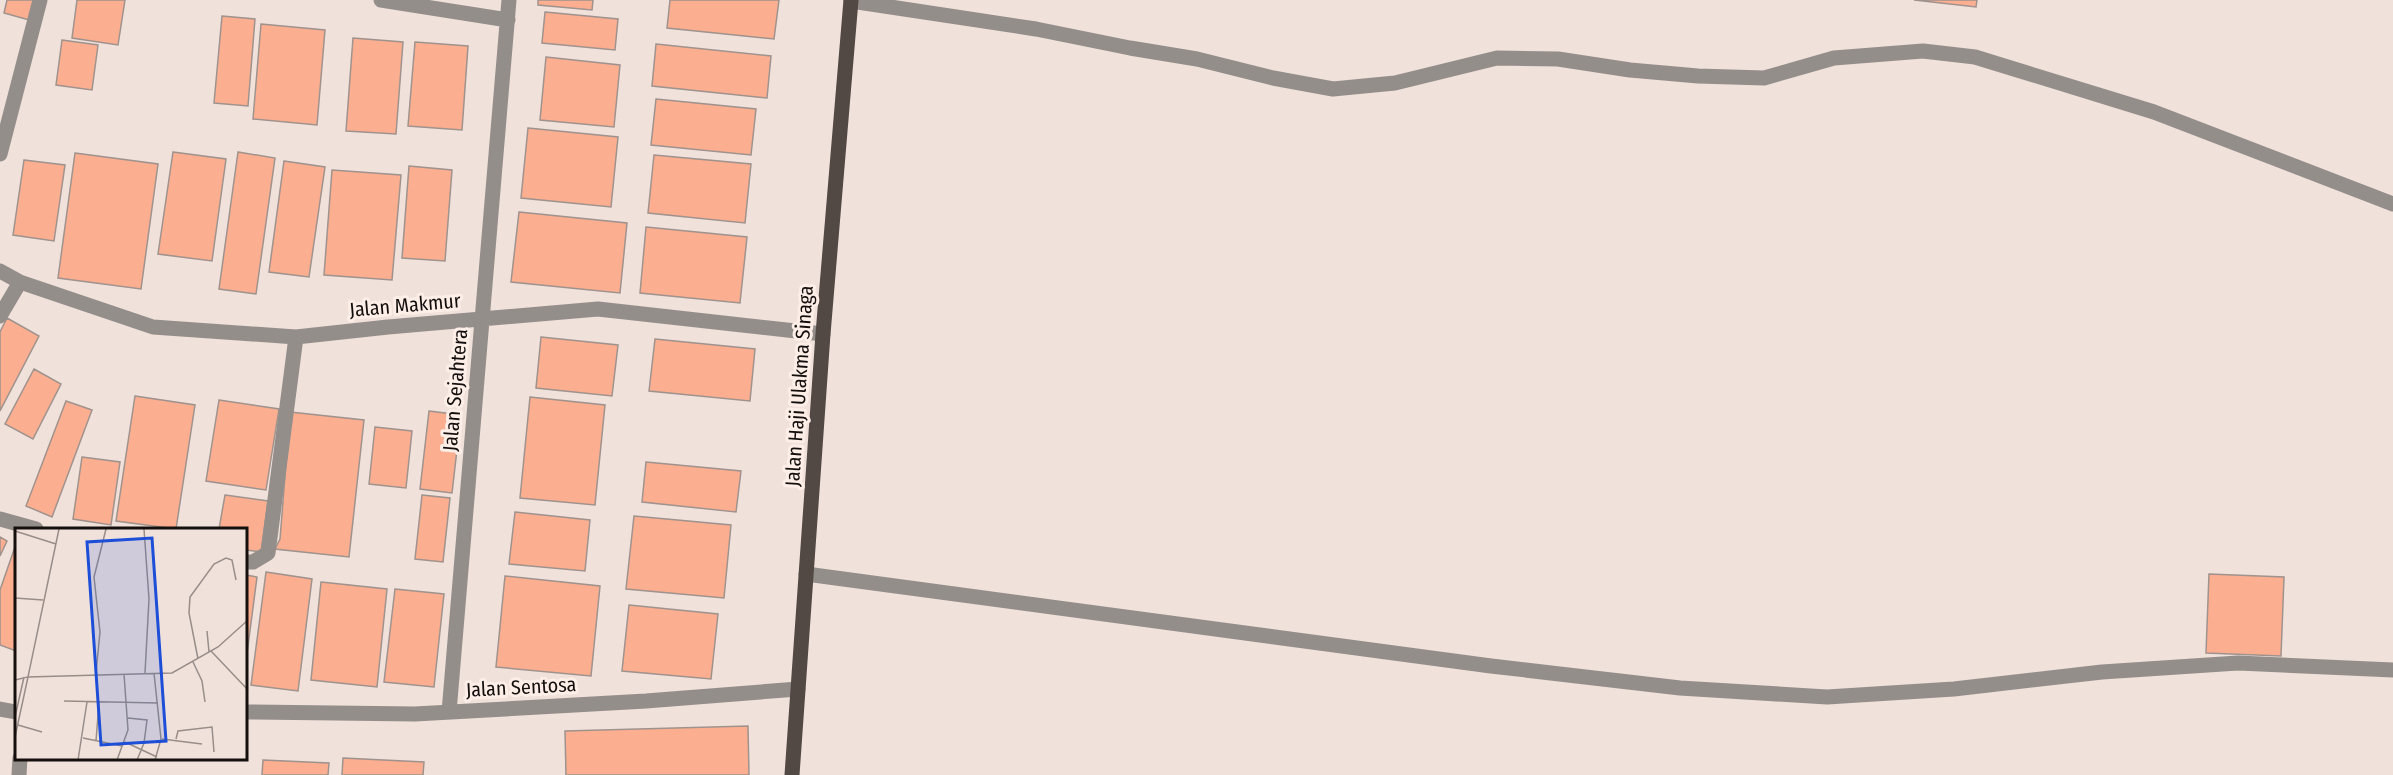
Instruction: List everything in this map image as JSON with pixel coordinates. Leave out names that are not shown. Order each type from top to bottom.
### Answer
[{"type":"main road","name":"Jalan Haji Ulakma Sinaga","points":[[792,775],[823,334],[851,1]]},
{"type":"street","points":[[0,154],[40,0]]},
{"type":"street","points":[[381,0],[508,20]]},
{"type":"street","name":"Jalan Sejahtera","points":[[449,712],[509,0]]},
{"type":"street","points":[[851,1],[1036,29],[1197,59],[1273,78],[1333,89],[1395,83],[1497,58],[1558,59],[1676,74],[1764,78],[1834,58],[1923,51],[1975,57],[2154,112],[2393,204]]},
{"type":"street","name":"Jalan Makmur","points":[[0,271],[20,282],[153,327],[296,337],[598,309],[823,334]]},
{"type":"street","points":[[0,316],[20,282]]},
{"type":"street","points":[[248,562],[253,562],[268,553],[296,337]]},
{"type":"street","points":[[0,519],[32,528]]},
{"type":"street","points":[[806,574],[1479,664],[1680,688],[1827,697],[1954,689],[2102,672],[2238,663],[2393,670]]},
{"type":"street","name":"Jalan Sentosa","points":[[248,712],[415,714],[646,701],[798,689]]},
{"type":"street","points":[[0,709],[15,712]]},
{"type":"street","points":[[19,775],[20,760]]},
{"type":"building","points":[[7,0],[39,0],[33,21],[4,13]]},
{"type":"building","points":[[77,0],[125,0],[118,45],[72,38]]},
{"type":"building","points":[[538,0],[593,0],[592,10],[538,5]]},
{"type":"building","points":[[670,0],[779,0],[774,39],[667,28]]},
{"type":"building","points":[[1914,0],[1977,0],[1976,7]]},
{"type":"building","points":[[545,12],[618,19],[615,50],[542,43]]},
{"type":"building","points":[[222,16],[255,19],[248,106],[214,103]]},
{"type":"building","points":[[261,24],[325,30],[317,125],[253,119]]},
{"type":"building","points":[[353,38],[403,42],[396,134],[346,131]]},
{"type":"building","points":[[62,40],[98,45],[92,90],[56,85]]},
{"type":"building","points":[[415,42],[468,46],[462,130],[408,126]]},
{"type":"building","points":[[656,44],[771,56],[767,98],[652,86]]},
{"type":"building","points":[[546,57],[620,65],[614,127],[540,120]]},
{"type":"building","points":[[656,99],[756,109],[751,155],[651,145]]},
{"type":"building","points":[[528,128],[618,137],[611,207],[521,198]]},
{"type":"building","points":[[173,152],[226,159],[212,261],[158,254]]},
{"type":"building","points":[[238,152],[275,158],[256,294],[219,289]]},
{"type":"building","points":[[75,153],[158,164],[141,289],[58,278]]},
{"type":"building","points":[[654,155],[751,164],[745,223],[648,213]]},
{"type":"building","points":[[24,160],[65,165],[54,241],[13,235]]},
{"type":"building","points":[[284,161],[325,167],[309,277],[269,272]]},
{"type":"building","points":[[409,166],[452,170],[445,261],[402,258]]},
{"type":"building","points":[[332,170],[401,175],[392,280],[324,275]]},
{"type":"building","points":[[519,212],[627,223],[620,293],[511,282]]},
{"type":"building","points":[[646,227],[747,237],[740,303],[640,293]]},
{"type":"building","points":[[7,318],[39,336],[0,411],[0,332]]},
{"type":"building","points":[[541,337],[618,345],[612,396],[536,388]]},
{"type":"building","points":[[655,339],[755,349],[750,401],[649,391]]},
{"type":"building","points":[[34,369],[61,384],[33,439],[5,424]]},
{"type":"building","points":[[135,396],[195,405],[176,528],[116,521]]},
{"type":"building","points":[[530,397],[605,405],[595,505],[520,498]]},
{"type":"building","points":[[219,400],[279,409],[266,490],[206,481]]},
{"type":"building","points":[[66,401],[92,410],[52,517],[26,506]]},
{"type":"building","points":[[429,411],[461,415],[452,493],[420,489]]},
{"type":"building","points":[[290,412],[364,420],[349,557],[275,549],[280,539]]},
{"type":"building","points":[[375,427],[412,431],[406,488],[369,484]]},
{"type":"building","points":[[82,457],[120,462],[111,525],[73,519]]},
{"type":"building","points":[[646,462],[741,471],[736,512],[642,502]]},
{"type":"building","points":[[225,495],[268,501],[261,552],[248,550],[248,528],[219,528]]},
{"type":"building","points":[[422,495],[450,498],[443,562],[415,559]]},
{"type":"building","points":[[515,512],[590,520],[585,571],[509,564]]},
{"type":"building","points":[[634,516],[731,525],[724,598],[626,589]]},
{"type":"building","points":[[0,537],[7,541],[0,556]]},
{"type":"building","points":[[15,547],[15,651],[0,645],[0,590]]},
{"type":"building","points":[[266,572],[312,579],[298,691],[251,685]]},
{"type":"building","points":[[2209,574],[2284,577],[2281,656],[2206,653]]},
{"type":"building","points":[[248,575],[257,577],[248,646]]},
{"type":"building","points":[[505,576],[600,586],[591,676],[496,667]]},
{"type":"building","points":[[321,582],[387,589],[377,687],[311,680]]},
{"type":"building","points":[[395,589],[444,594],[434,687],[384,682]]},
{"type":"building","points":[[629,605],[718,614],[711,679],[622,671]]},
{"type":"building","points":[[748,726],[749,775],[566,775],[565,731]]},
{"type":"building","points":[[343,758],[424,762],[423,775],[342,775]]},
{"type":"building","points":[[263,760],[329,763],[328,775],[262,775]]}]
